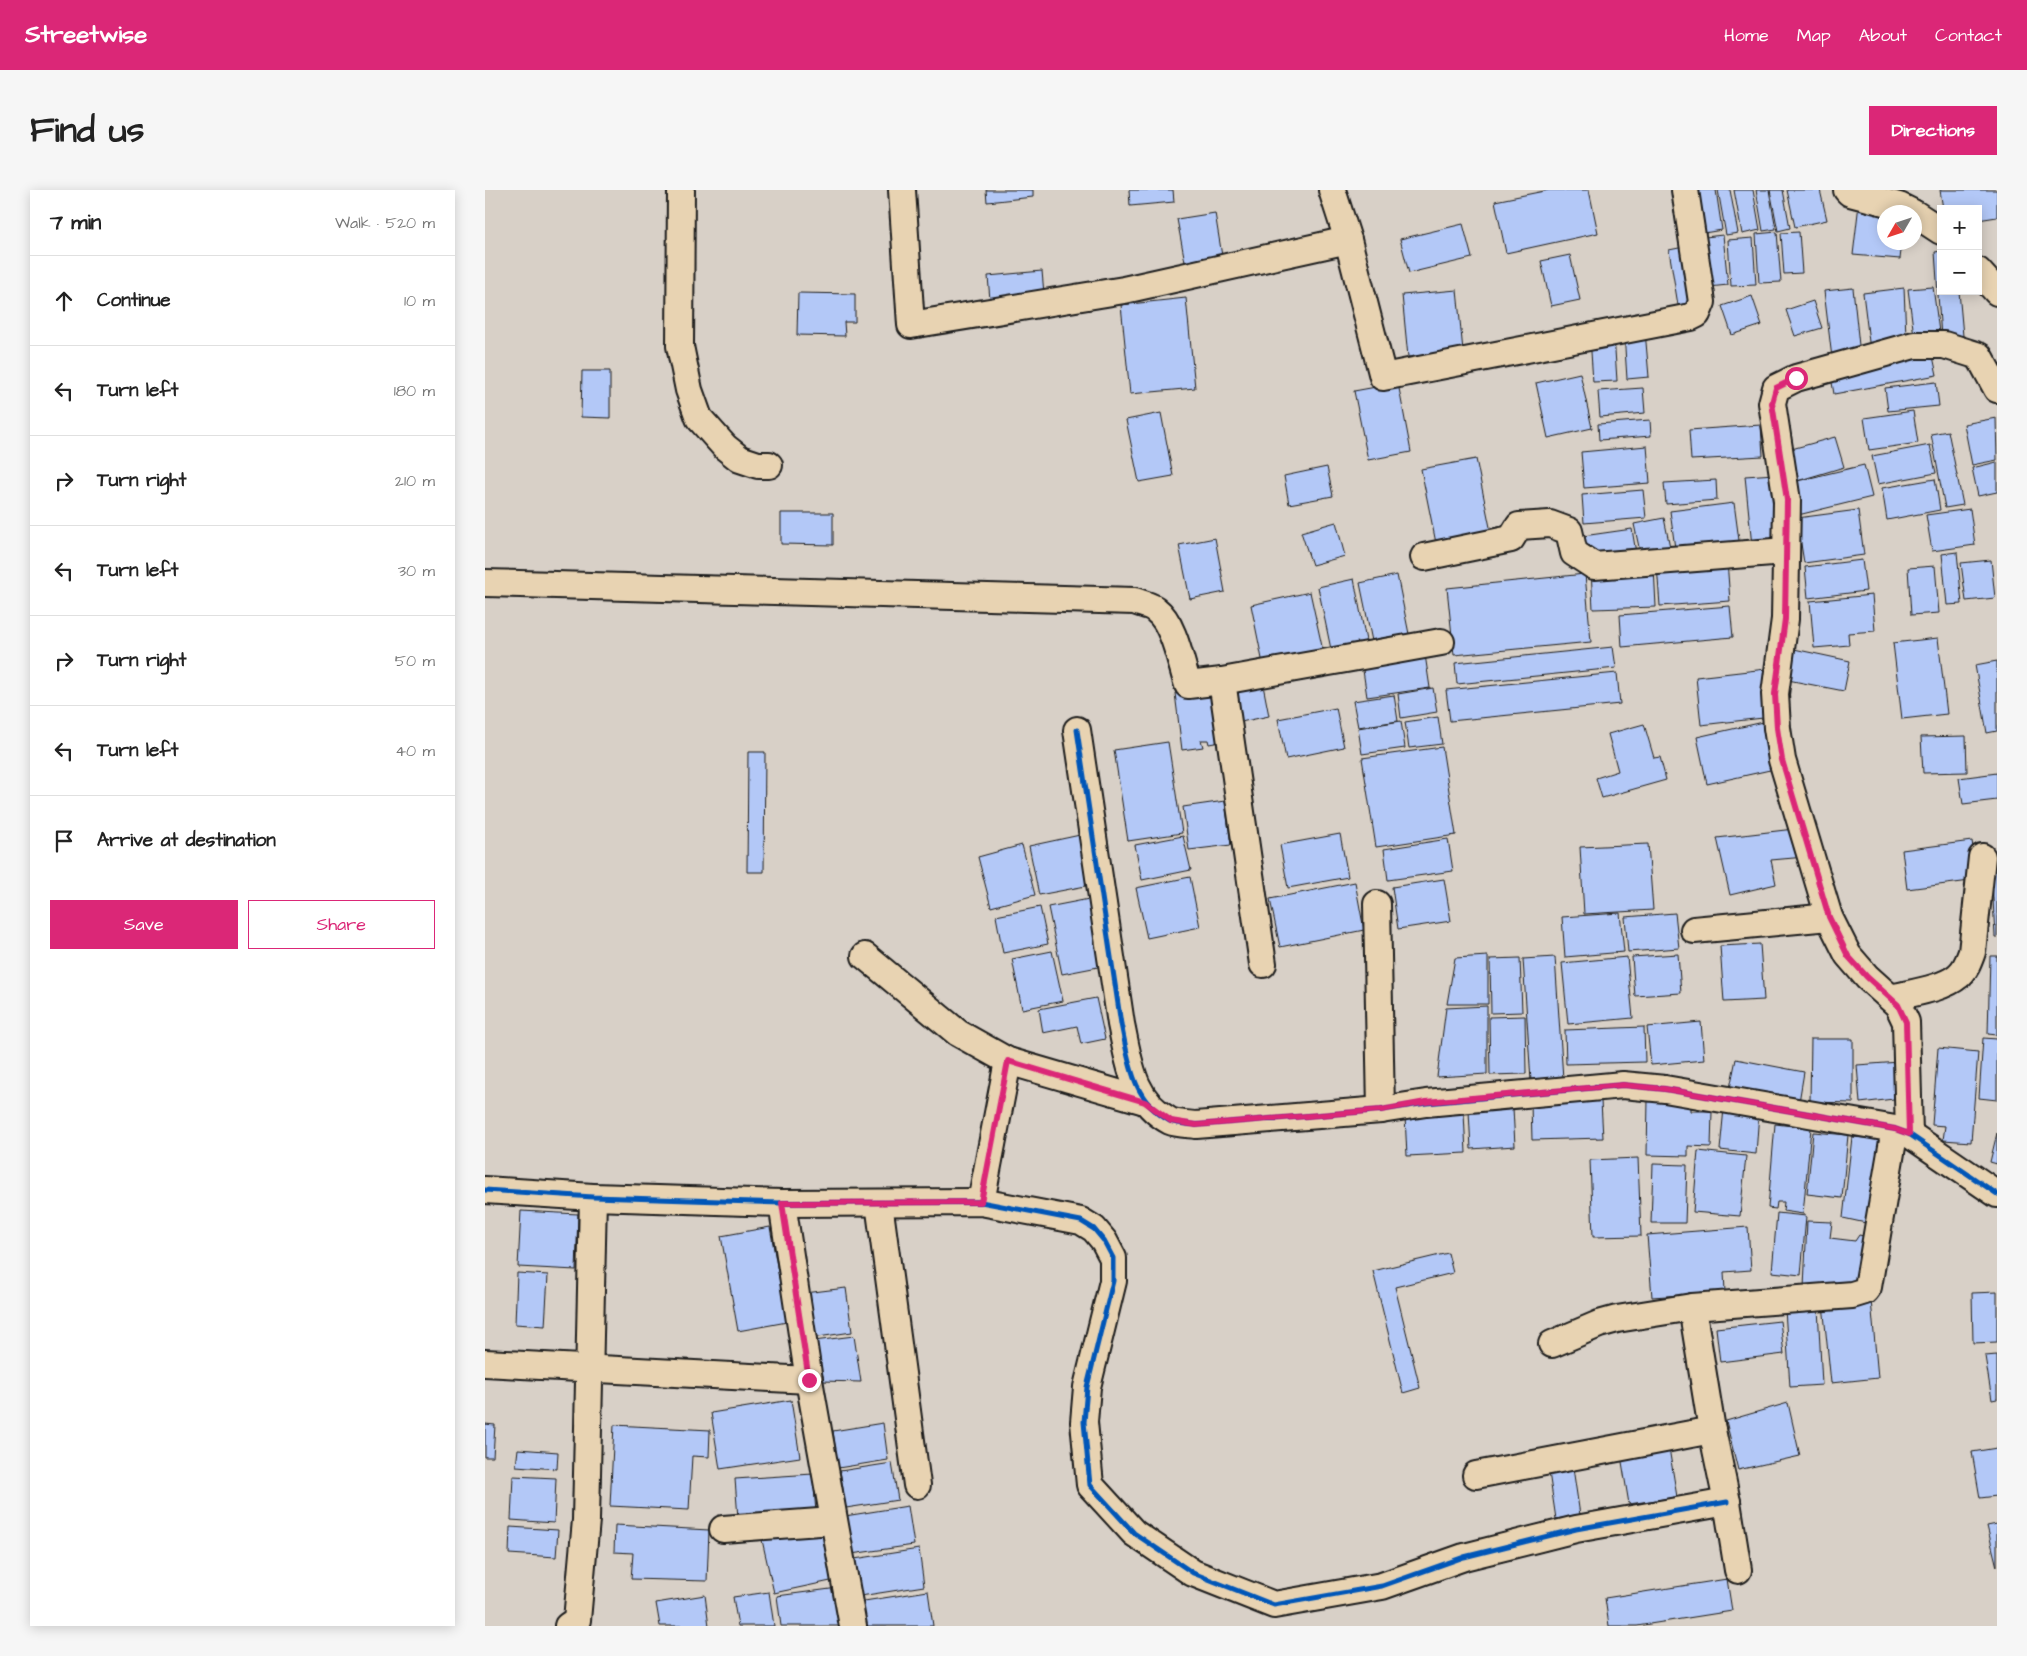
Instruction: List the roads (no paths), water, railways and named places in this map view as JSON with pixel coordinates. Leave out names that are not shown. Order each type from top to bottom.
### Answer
[{"type":"street","points":[[681,190],[680,346],[689,390],[699,418],[725,447],[740,459],[758,465],[769,465]]},
{"type":"street","points":[[902,190],[911,325],[1124,290],[1348,240]]},
{"type":"street","points":[[1332,190],[1348,240],[1383,377],[1691,317],[1697,314],[1703,302],[1685,190]]},
{"type":"street","points":[[1847,190],[1850,193],[1895,205]]},
{"type":"street","points":[[1922,219],[1937,228]]},
{"type":"street","points":[[1982,275],[1997,292]]},
{"type":"street","points":[[1552,1344],[1599,1324],[1617,1319],[1692,1307],[1851,1295],[1865,1291],[1868,1287],[1902,1131],[1906,1022],[1898,1005],[1867,977],[1848,956],[1829,917],[1782,760],[1777,728],[1775,694],[1785,619],[1787,500],[1772,403],[1776,388],[1796,378],[1914,345],[1944,345],[1979,356],[1997,389]]},
{"type":"street","points":[[1424,557],[1511,540],[1519,526],[1550,524],[1569,532],[1574,553],[1594,566],[1786,551]]},
{"type":"street","points":[[485,583],[1135,601],[1155,608],[1163,616],[1170,630],[1188,685],[1222,681],[1441,642]]},
{"type":"street","points":[[1222,681],[1263,964]]},
{"type":"street","points":[[1077,730],[1121,1024],[1130,1068],[1145,1102]]},
{"type":"street","points":[[1891,998],[1946,984],[1959,976],[1966,966],[1972,952],[1982,857]]},
{"type":"street","points":[[1377,904],[1381,1110]]},
{"type":"street","points":[[1694,930],[1829,917]]},
{"type":"street","points":[[865,956],[958,1033],[1008,1061],[1145,1102],[1171,1121],[1196,1125],[1381,1110],[1426,1102],[1623,1085],[1665,1089],[1902,1131],[1997,1194]]},
{"type":"street","points":[[981,1202],[1008,1061]]},
{"type":"street","points":[[485,1190],[782,1203],[981,1202],[1081,1221],[1094,1229],[1104,1240],[1113,1258],[1113,1281],[1087,1396],[1084,1422],[1090,1485],[1134,1533],[1193,1573],[1274,1604],[1382,1586],[1464,1557],[1576,1529],[1727,1502]]},
{"type":"street","points":[[568,1626],[577,1620],[586,1520],[593,1196]]},
{"type":"street","points":[[782,1203],[809,1380],[853,1626]]},
{"type":"street","points":[[879,1203],[917,1485]]},
{"type":"street","points":[[1692,1307],[1738,1570]]},
{"type":"street","points":[[485,1363],[809,1380]]},
{"type":"street","points":[[1476,1475],[1712,1430]]},
{"type":"street","points":[[723,1529],[833,1521]]}]
